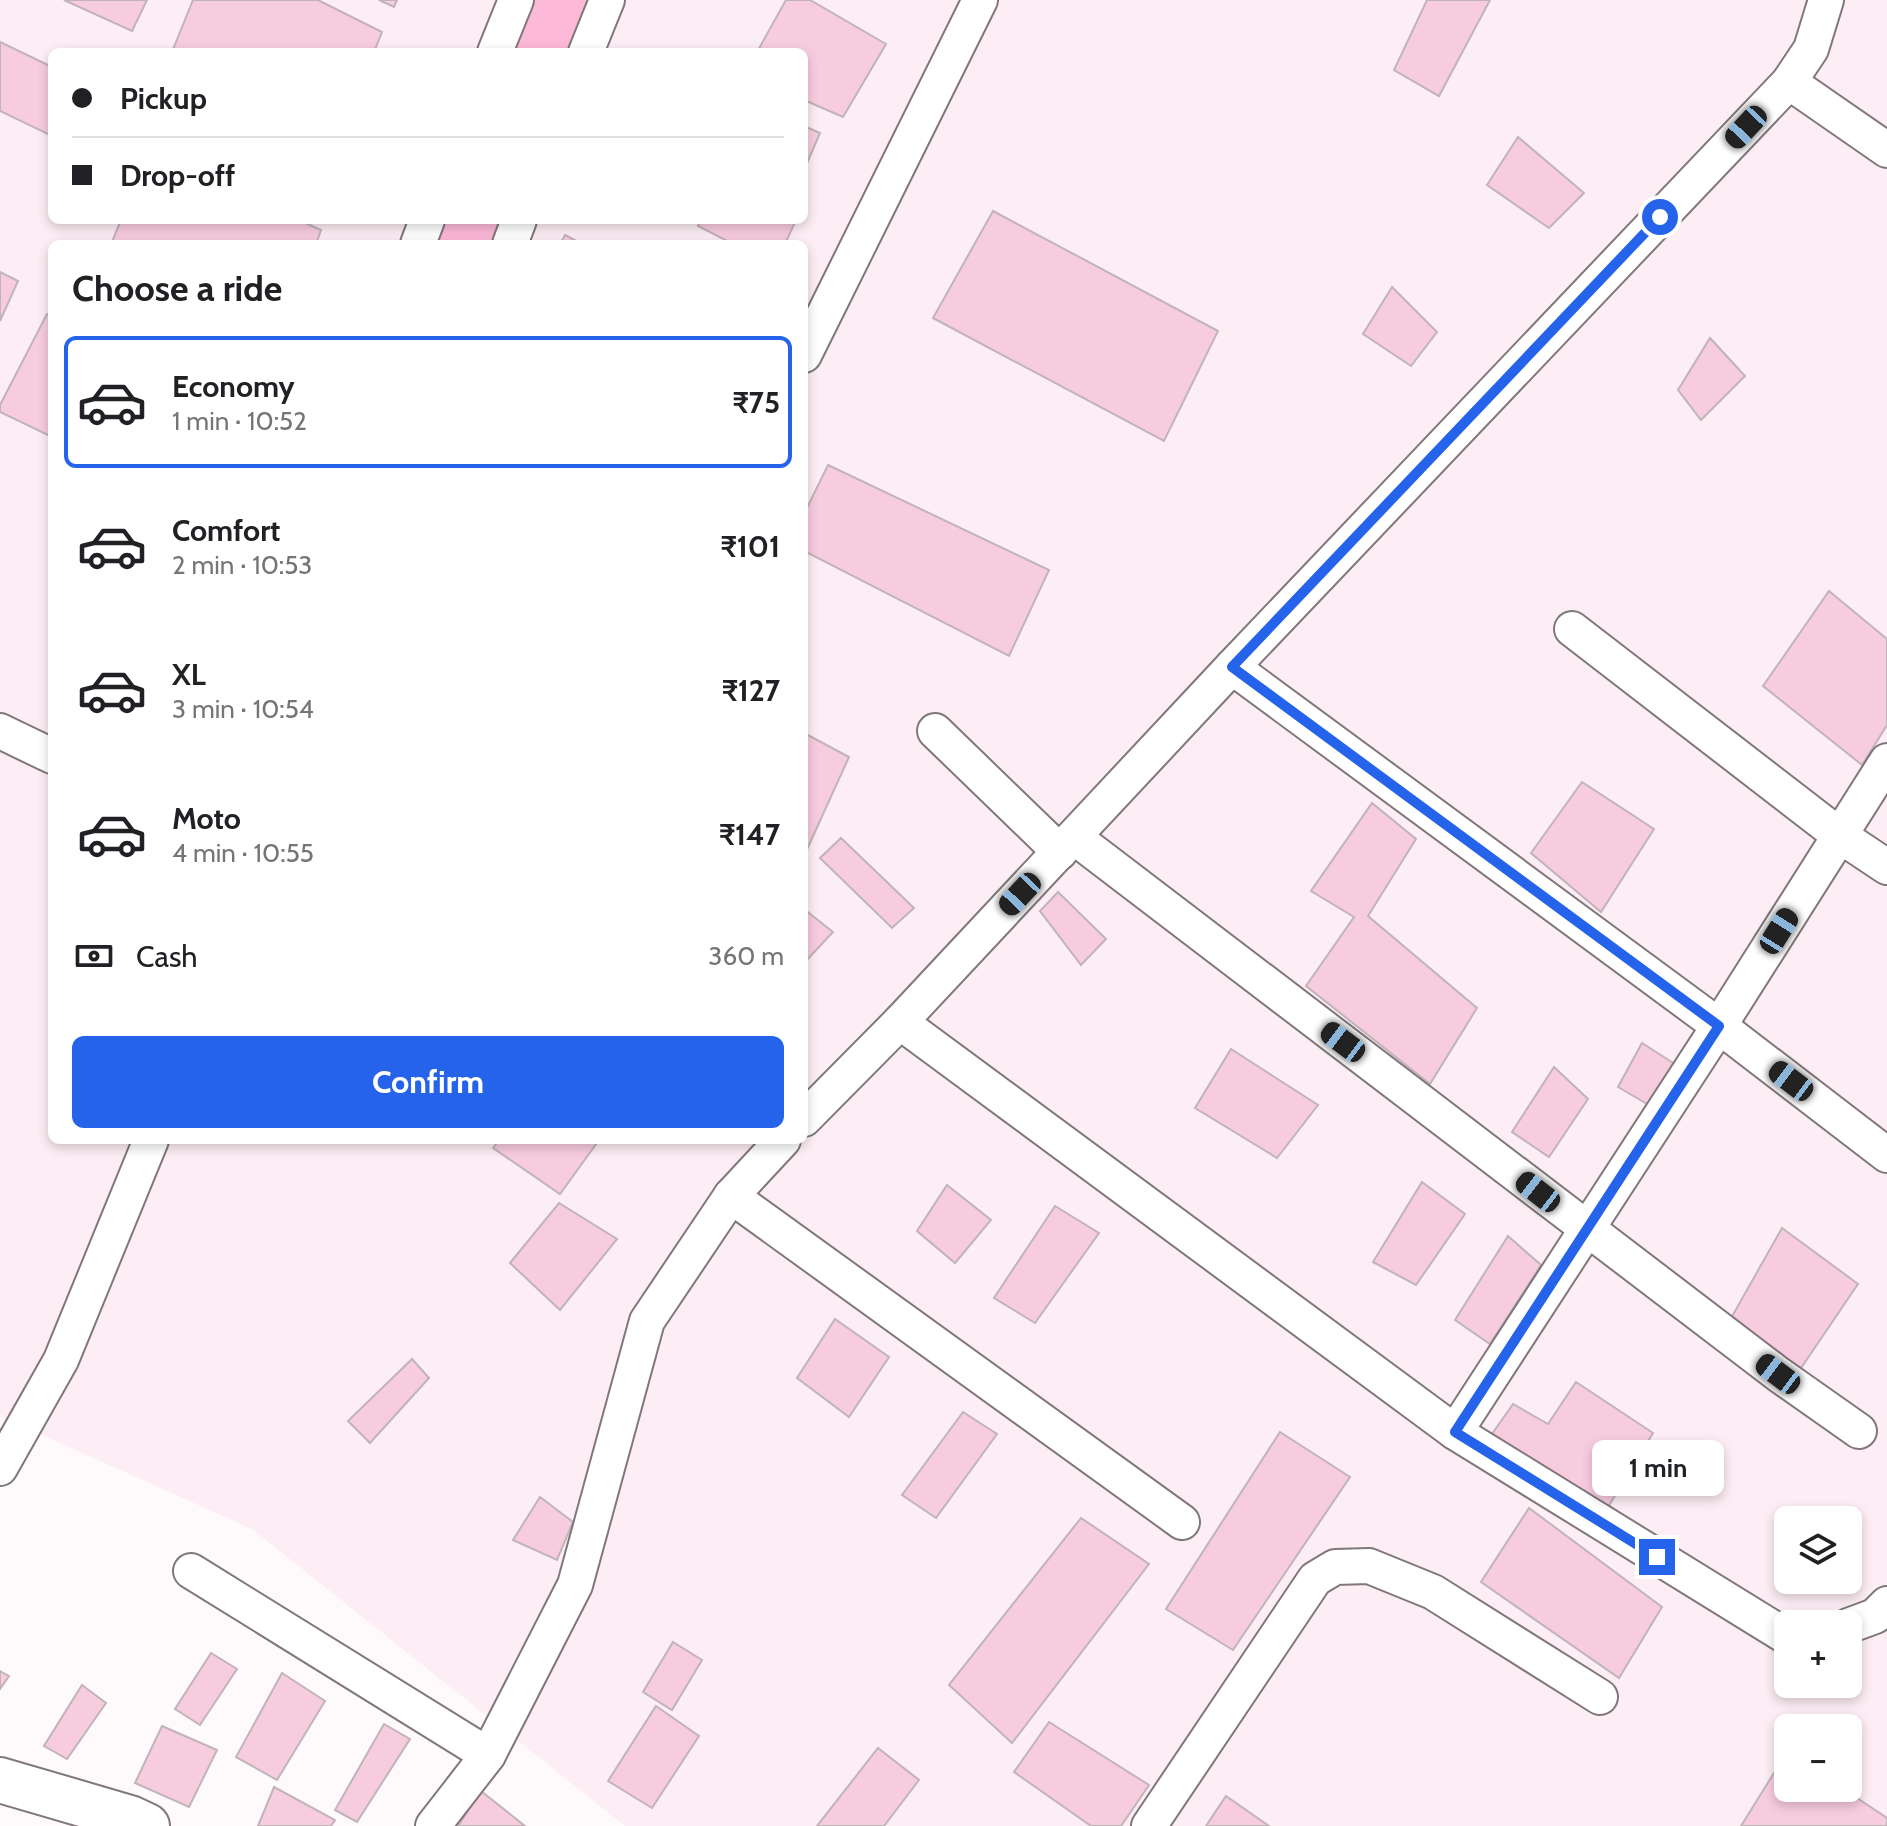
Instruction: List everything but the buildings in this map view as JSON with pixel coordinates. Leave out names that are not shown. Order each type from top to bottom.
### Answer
[{"type":"street","points":[[497,48],[516,0]]},
{"type":"street","points":[[588,48],[607,0]]},
{"type":"street","points":[[808,347],[980,0]]},
{"type":"street","points":[[808,1115],[900,1022],[1232,667],[1789,82],[1811,49],[1826,0]]},
{"type":"street","points":[[1789,82],[1887,150]]},
{"type":"street","points":[[1572,629],[1839,835],[1887,867]]},
{"type":"street","points":[[1232,667],[1719,1026],[1887,1155]]},
{"type":"street","points":[[0,731],[48,754]]},
{"type":"street","points":[[935,731],[1067,844],[1778,1374],[1859,1431]]},
{"type":"street","points":[[1455,1432],[1887,761]]},
{"type":"street","points":[[900,1022],[1455,1432],[1774,1629]]},
{"type":"street","points":[[0,1468],[61,1360],[149,1144]]},
{"type":"street","points":[[433,1826],[488,1755],[575,1585],[647,1321],[731,1196],[779,1144]]},
{"type":"street","points":[[731,1196],[1182,1522]]},
{"type":"street","points":[[1149,1826],[1315,1579],[1335,1567],[1369,1566],[1433,1592],[1600,1697]]},
{"type":"street","points":[[191,1571],[488,1755]]},
{"type":"street","points":[[1862,1621],[1875,1616],[1887,1604]]},
{"type":"street","points":[[0,1780],[130,1818],[147,1826]]},
{"type":"shaded area","points":[[0,0],[1887,0],[1887,1826],[625,1826],[252,1529],[0,1416]]},
{"type":"shaded area","points":[[528,0],[588,0],[570,48],[510,48]]},
{"type":"shaded area","points":[[438,224],[498,224],[492,240],[432,240]]},
{"type":"route","points":[[1657,1557],[1455,1432],[1719,1026],[1232,667],[1660,217]]}]
